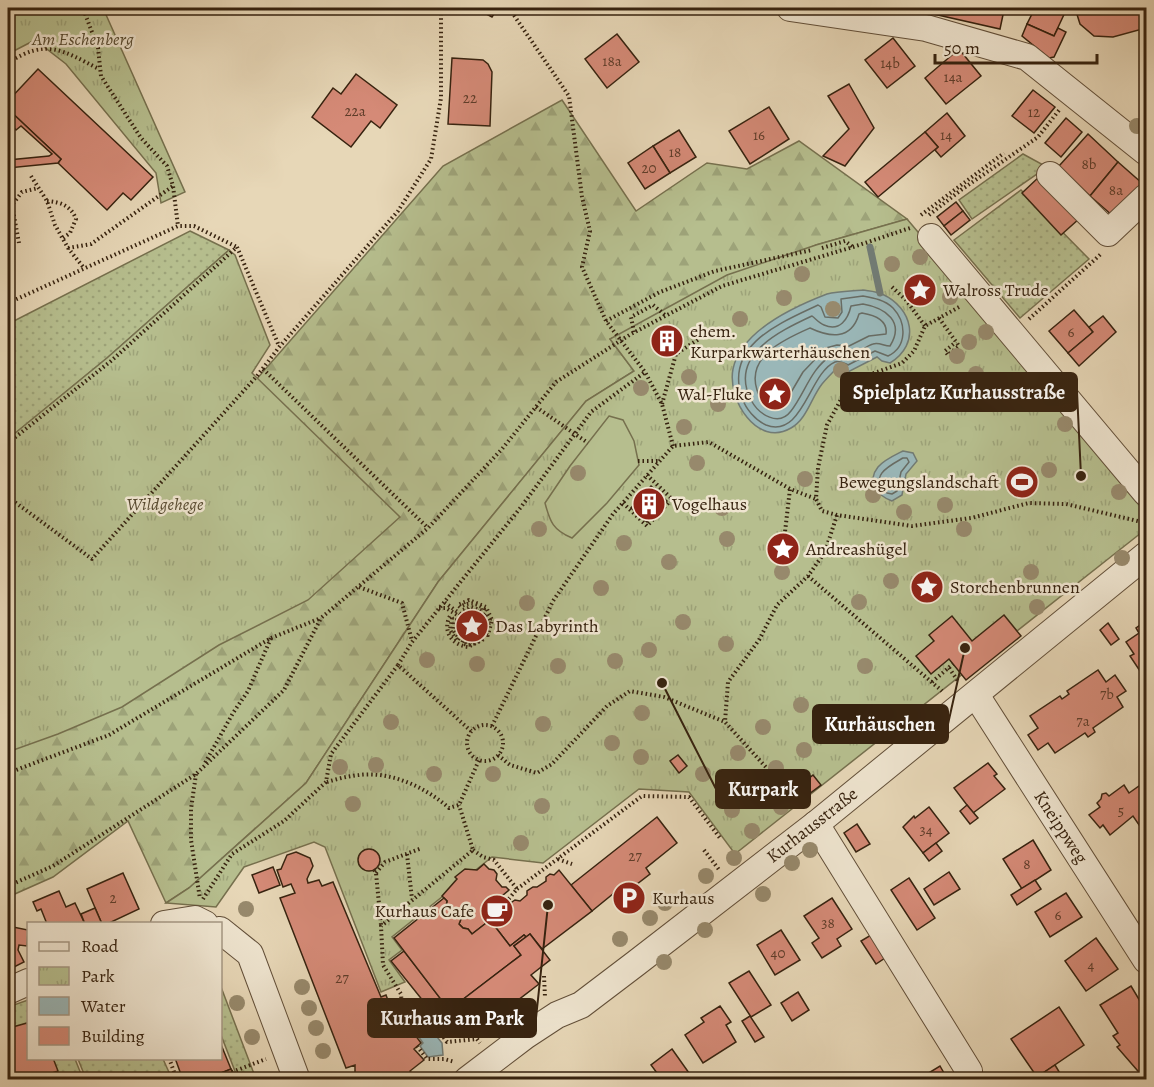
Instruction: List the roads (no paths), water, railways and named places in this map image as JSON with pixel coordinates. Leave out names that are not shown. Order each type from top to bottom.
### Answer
[{"type":"street","points":[[790,8],[843,12],[926,28],[1027,57],[1146,152]]},
{"type":"street","points":[[1050,175],[1108,233],[1146,197]]},
{"type":"street","points":[[926,225],[1012,334],[1146,493]]},
{"type":"street","name":"Kurhausstraße","points":[[467,1080],[557,1015],[581,1005],[816,824],[1146,555]]},
{"type":"street","name":"Kneippweg","points":[[976,695],[1146,960]]},
{"type":"street","points":[[816,824],[969,1071]]},
{"type":"street","points":[[172,922],[195,919],[201,922]]},
{"type":"street","points":[[222,932],[250,954],[297,1080]]},
{"type":"street","points":[[8,991],[27,982]]},
{"type":"water","points":[[863,290],[880,293],[893,300],[901,308],[909,327],[909,337],[900,355],[890,363],[877,357],[848,372],[838,367],[822,384],[805,414],[791,428],[779,432],[767,431],[756,426],[740,406],[732,381],[738,355],[746,343],[770,322],[814,299],[831,293]]},
{"type":"water","points":[[903,451],[913,453],[917,461],[906,474],[902,495],[892,501],[878,492],[873,478],[880,464]]},
{"type":"water","points":[[429,1027],[442,1043],[443,1055],[428,1057],[420,1046],[423,1043],[418,1036]]},
{"type":"waterway","points":[[870,247],[880,293]]},
{"type":"place","name":"Walross Trude","points":[[920,290]]},
{"type":"place","name":"ehem. Kurparkwärterhäuschen","points":[[667,341]]},
{"type":"place","name":"Wal-Fluke","points":[[775,394]]},
{"type":"place","name":"Spielplatz Kurhausstraße","points":[[1081,476]]},
{"type":"place","name":"Bewegungslandschaft","points":[[1022,482]]},
{"type":"place","name":"Vogelhaus","points":[[649,504]]},
{"type":"place","name":"Andreashügel","points":[[783,549]]},
{"type":"place","name":"Storchenbrunnen","points":[[927,587]]},
{"type":"place","name":"Das Labyrinth","points":[[472,626]]},
{"type":"place","name":"Kurhäuschen","points":[[965,648]]},
{"type":"place","name":"Kurpark","points":[[662,683]]},
{"type":"place","name":"Kurhaus","points":[[629,898]]},
{"type":"place","name":"Kurhaus am Park","points":[[548,905]]},
{"type":"place","name":"Kurhaus Cafe","points":[[497,911]]},
{"type":"park label","name":"Am Eschenberg","points":[[83,39]]},
{"type":"park label","name":"Wildgehege","points":[[165,504]]}]
